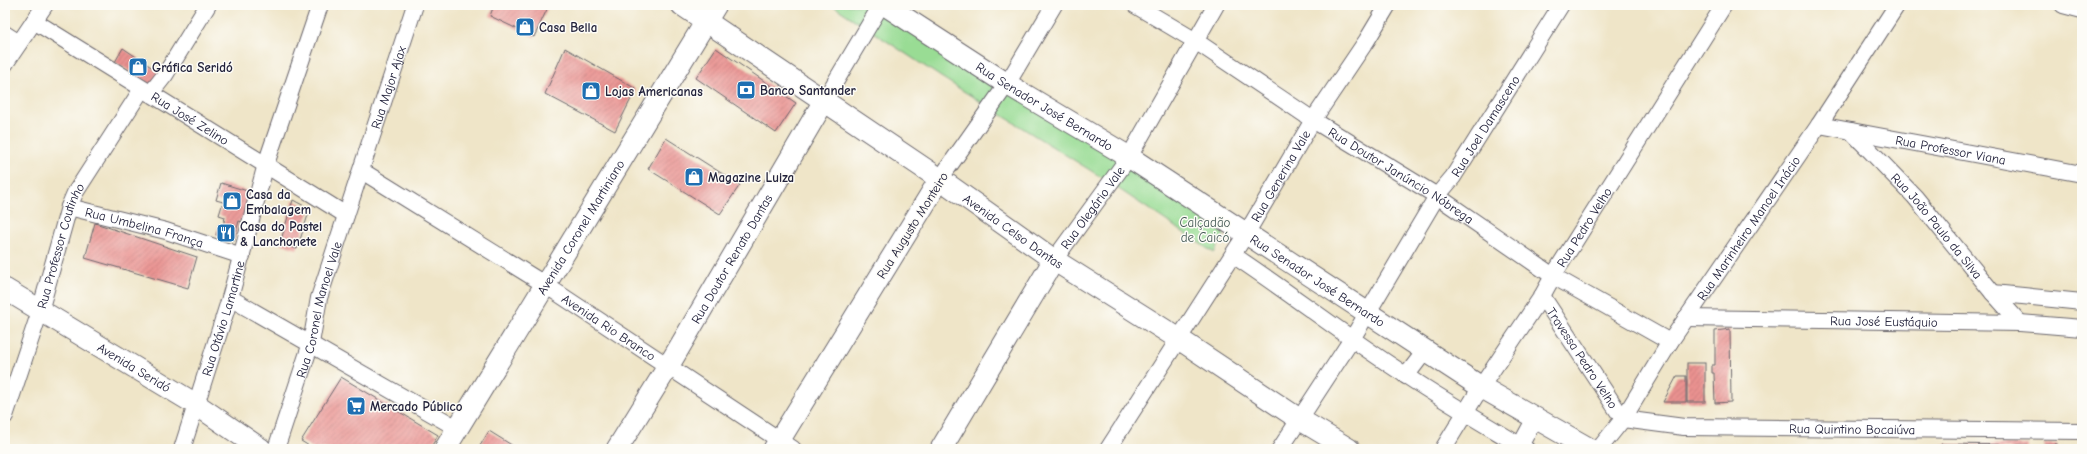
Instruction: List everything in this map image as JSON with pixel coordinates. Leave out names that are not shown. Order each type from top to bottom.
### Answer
[{"type":"main road","name":"Avenida Celso Dantas","points":[[682,5],[705,22],[940,179],[1054,260],[1349,449]]},
{"type":"main road","name":"Avenida Coronel Martiniano","points":[[445,449],[544,284],[716,5]]},
{"type":"main road","name":"Rua Senador José Bernardo","points":[[885,5],[1007,84],[1129,157],[1480,387],[1590,449]]},
{"type":"main road","name":"Rua Doutor Renato Dantas","points":[[617,449],[669,365],[824,101]]},
{"type":"main road","name":"Rua Augusto Monteiro","points":[[782,446],[940,179]]},
{"type":"main road","name":"Rua Olegário Vale","points":[[941,449],[1054,260]]},
{"type":"main road","name":"Avenida Seridó","points":[[5,289],[197,405],[261,449]]},
{"type":"street","points":[[5,64],[45,5]]},
{"type":"street","name":"Rua Professor Coutinho","points":[[5,414],[40,311],[69,207],[79,183],[146,92],[165,74],[208,5]]},
{"type":"street","name":"Rua Otávio Lamartine","points":[[182,449],[230,298],[266,164],[320,5]]},
{"type":"street","name":"Rua Major Ajax","points":[[362,171],[416,5]]},
{"type":"street","name":"Rua Doutor Renato Dantas","points":[[824,101],[881,5]]},
{"type":"street","name":"Rua Augusto Monteiro","points":[[940,179],[1007,84],[1054,5]]},
{"type":"street","name":"Rua Doutor Janúncio Nóbrega","points":[[1135,5],[1194,40],[1313,120],[1437,196],[1553,276],[1670,342]]},
{"type":"street","name":"Rua Olegário Vale","points":[[1054,260],[1129,157],[1194,40],[1216,5]]},
{"type":"street","name":"Rua Generina Vale","points":[[1108,449],[1246,234],[1313,120],[1367,40],[1388,5]]},
{"type":"street","name":"Rua Joel Damasceno","points":[[1280,449],[1352,339],[1437,196],[1453,177],[1561,5]]},
{"type":"street","name":"Rua Pedro Velho","points":[[1443,449],[1480,387],[1542,296],[1553,276],[1724,5]]},
{"type":"street","name":"Rua Marinheiro Manoel Inácio","points":[[1599,449],[1623,419],[1670,342],[1819,125],[1897,5]]},
{"type":"street","points":[[2063,5],[2082,10]]},
{"type":"street","name":"Rua José Zelino","points":[[34,21],[346,215]]},
{"type":"street","points":[[5,34],[19,43]]},
{"type":"street","name":"Rua Professor Viana","points":[[1819,125],[2082,174]]},
{"type":"street","name":"Rua João Paulo da Silva","points":[[1851,131],[1915,197],[1993,293],[2020,323]]},
{"type":"street","name":"Rua Coronel Manoel Vale","points":[[276,449],[311,343],[319,298],[362,171]]},
{"type":"street","name":"Avenida Rio Branco","points":[[362,171],[544,284],[669,365],[782,446]]},
{"type":"street","name":"Rua Umbelina França","points":[[69,207],[166,231],[242,256]]},
{"type":"street","name":"Rua Senador José Bernardo","points":[[1233,254],[1295,296],[1352,339],[1406,376],[1465,414],[1523,447]]},
{"type":"street","points":[[1295,296],[1308,275]]},
{"type":"street","points":[[1993,293],[2082,302]]},
{"type":"street","name":"Travessa Pedro Velho","points":[[1542,296],[1623,419]]},
{"type":"street","points":[[230,298],[311,343],[390,391],[457,428]]},
{"type":"street","name":"Rua José Eustáquio","points":[[1686,318],[2020,323],[2082,328]]},
{"type":"street","points":[[1406,376],[1425,351]]},
{"type":"street","points":[[1523,447],[1535,418]]},
{"type":"street","name":"Rua Quintino Bocaiúva","points":[[1623,419],[1684,427],[2082,432]]},
{"type":"green space","name":"Calçadão de Caicó","points":[[832,5],[880,5],[1228,227],[1214,253],[1101,177],[941,77]]},
{"type":"building","name":"Casa Bella","points":[[494,5],[549,5],[534,37],[490,16]]},
{"type":"building","name":"Gráfica Seridó","points":[[123,48],[160,73],[152,86],[115,62]]},
{"type":"building","name":"Lojas Americanas","points":[[565,48],[636,89],[615,131],[545,94]]},
{"type":"building","name":"Banco Santander","points":[[716,48],[796,103],[776,133],[696,78]]},
{"type":"building","name":"Magazine Luiza","points":[[666,138],[740,185],[720,214],[648,169]]},
{"type":"building","points":[[221,183],[254,193],[246,223],[239,221],[234,240],[216,235],[219,226],[223,227],[225,217],[219,215],[223,202],[216,200]]},
{"type":"building","points":[[293,200],[310,209],[297,249],[280,243]]},
{"type":"building","points":[[95,223],[197,257],[188,288],[85,258]]},
{"type":"building","points":[[1730,329],[1731,402],[1715,403],[1714,373],[1712,373],[1712,365],[1715,365],[1715,331]]},
{"type":"building","points":[[1687,363],[1705,363],[1705,402],[1687,402]]},
{"type":"building","points":[[1677,376],[1686,376],[1686,402],[1663,402]]},
{"type":"building","name":"Mercado Público","points":[[341,377],[438,435],[430,449],[314,449],[301,441]]},
{"type":"building","points":[[489,431],[518,449],[478,449]]},
{"type":"building","points":[[1941,444],[2028,445],[2028,449],[1941,449]]},
{"type":"building","points":[[2044,444],[2057,444],[2057,449],[2044,449]]},
{"type":"building","points":[[1919,447],[1938,447],[1938,449],[1919,449]]},
{"type":"place","name":"Casa Bella","points":[[525,27]]},
{"type":"place","name":"Gráfica Seridó","points":[[138,67]]},
{"type":"place","name":"Banco Santander","points":[[746,90]]},
{"type":"place","name":"Lojas Americanas","points":[[591,91]]},
{"type":"place","name":"Magazine Luiza","points":[[694,177]]},
{"type":"place","name":"Casa da Embalagem","points":[[232,201]]},
{"type":"place","name":"Casa do Pastel & Lanchonete","points":[[226,233]]},
{"type":"place","name":"Mercado Público","points":[[356,406]]}]
